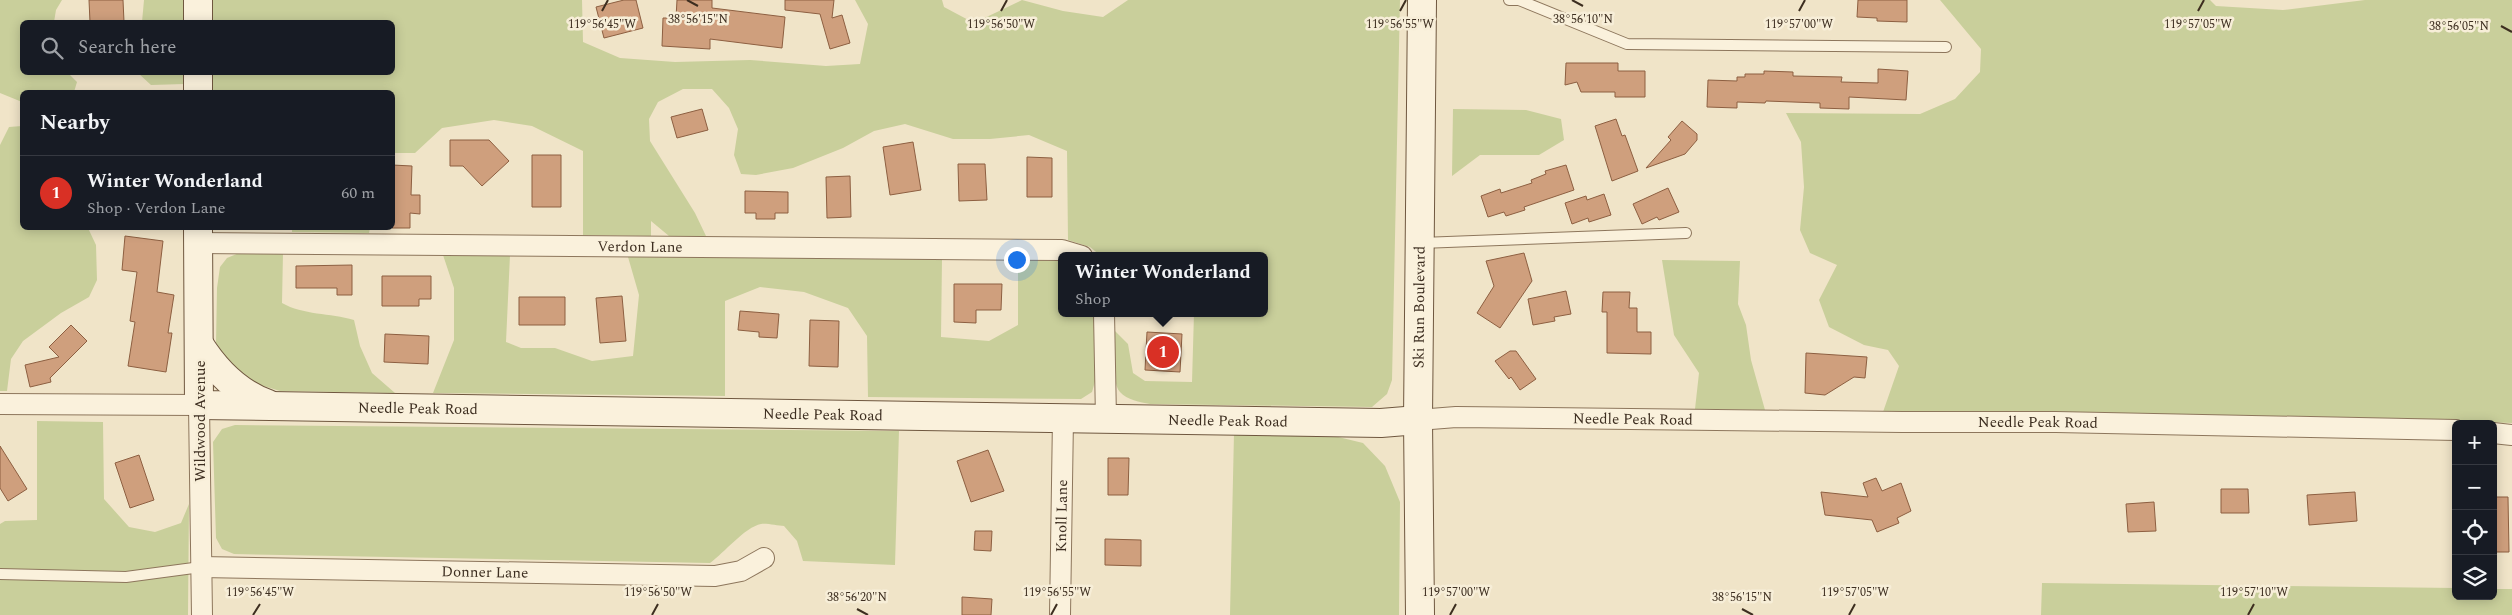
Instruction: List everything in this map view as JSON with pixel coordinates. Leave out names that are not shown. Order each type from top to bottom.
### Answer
[{"type":"street","points":[[198,0],[198,20]]},
{"type":"street","name":"Ski Run Boulevard","points":[[1420,615],[1418,420],[1422,0]]},
{"type":"street","points":[[198,75],[198,90]]},
{"type":"street","name":"Verdon Lane","points":[[198,235],[1062,250],[1069,252]]},
{"type":"street","name":"Wildwood Avenue","points":[[198,235],[202,615]]},
{"type":"street","points":[[1104,317],[1106,419]]},
{"type":"street","points":[[199,344],[220,373],[257,400],[275,406]]},
{"type":"street","name":"Needle Peak Road","points":[[0,404],[199,404],[1381,424],[1456,417],[2056,422],[2452,430]]},
{"type":"street","name":"Knoll Lane","points":[[1060,615],[1063,418]]},
{"type":"street","points":[[2497,433],[2512,435]]},
{"type":"street","name":"Donner Lane","points":[[201,567],[715,576],[741,571],[764,558]]},
{"type":"lane","points":[[1509,0],[1519,0],[1627,44],[1946,47]]},
{"type":"lane","points":[[1420,243],[1686,233]]},
{"type":"lane","points":[[0,574],[126,577],[201,567]]},
{"type":"green space","points":[[0,0],[62,0],[56,10],[54,20],[20,20],[20,75],[70,75],[77,82],[75,90],[20,90],[20,101],[0,93]]},
{"type":"green space","points":[[144,0],[184,0],[184,20],[142,20]]},
{"type":"green space","points":[[212,0],[582,0],[583,42],[620,58],[675,62],[750,60],[826,66],[860,64],[868,24],[855,0],[942,0],[944,7],[974,23],[1022,0],[1063,11],[1103,17],[1128,0],[1400,0],[1392,380],[1387,394],[1372,407],[1150,404],[1123,395],[1117,387],[1115,380],[1114,330],[1128,344],[1133,373],[1145,381],[1192,382],[1194,317],[1268,317],[1268,252],[1096,252],[1090,247],[1068,240],[1067,151],[1029,135],[990,139],[953,139],[905,124],[874,131],[843,148],[793,168],[756,175],[741,174],[734,155],[738,129],[729,108],[712,89],[683,89],[658,102],[649,119],[650,141],[695,213],[706,236],[669,236],[651,221],[651,236],[583,235],[583,151],[532,126],[494,120],[442,128],[415,153],[395,153],[395,90],[211,90],[211,75],[395,75],[395,20],[212,20]]},
{"type":"green space","points":[[1940,0],[2210,0],[2216,6],[2283,10],[2365,0],[2512,0],[2512,423],[2497,422],[2497,420],[2452,421],[2338,417],[1883,412],[1899,366],[1888,350],[1864,345],[1829,327],[1819,300],[1837,265],[1810,253],[1800,230],[1804,187],[1801,142],[1786,113],[1920,114],[1955,99],[1980,72],[1981,49]]},
{"type":"green space","points":[[140,75],[185,75],[185,84],[151,85]]},
{"type":"green space","points":[[1453,109],[1526,110],[1561,119],[1564,140],[1539,155],[1480,155],[1452,176]]},
{"type":"green space","points":[[20,126],[20,230],[89,230],[96,245],[97,280],[89,297],[61,313],[23,341],[11,359],[7,391],[0,391],[0,145],[9,127]]},
{"type":"green space","points":[[292,230],[370,230],[369,233],[292,232]]},
{"type":"green space","points":[[239,253],[283,253],[282,303],[299,310],[354,320],[360,346],[372,373],[395,393],[280,391],[254,383],[235,370],[224,359],[216,343],[217,288],[220,267],[227,258]]},
{"type":"green space","points":[[443,255],[510,255],[506,342],[521,348],[555,348],[592,361],[633,356],[639,295],[628,257],[942,259],[941,337],[989,341],[1018,325],[1018,260],[1058,261],[1058,317],[1094,317],[1096,378],[1092,392],[1081,399],[868,397],[867,336],[848,308],[804,292],[760,287],[725,301],[725,396],[433,393],[454,340],[454,288]]},
{"type":"green space","points":[[1662,260],[1740,261],[1738,304],[1746,325],[1751,360],[1765,410],[1695,409],[1699,373],[1674,335]]},
{"type":"green space","points":[[37,421],[103,422],[104,499],[129,527],[155,532],[181,523],[189,504],[188,615],[0,615],[0,524],[5,521],[37,520]]},
{"type":"green space","points":[[235,425],[899,431],[895,565],[803,561],[797,541],[784,526],[763,524],[748,530],[710,563],[234,554],[222,549],[216,538],[213,442],[222,429]]},
{"type":"green space","points":[[1234,433],[1330,435],[1363,443],[1385,466],[1400,502],[1399,615],[1230,615]]},
{"type":"green space","points":[[2042,583],[2452,588],[2452,600],[2497,600],[2497,589],[2512,589],[2512,615],[2041,615]]},
{"type":"building","points":[[89,0],[123,0],[124,20],[90,20]]},
{"type":"building","points":[[624,0],[636,0],[643,28],[604,38],[596,7]]},
{"type":"building","points":[[677,0],[712,0],[712,8],[785,17],[782,48],[710,39],[710,49],[662,46],[663,18],[676,18]]},
{"type":"building","points":[[785,0],[834,0],[832,18],[842,15],[850,43],[830,49],[820,14],[785,10]]},
{"type":"building","points":[[1858,0],[1907,0],[1907,22],[1877,21],[1877,18],[1857,17]]},
{"type":"building","points":[[1566,63],[1618,63],[1618,71],[1645,71],[1645,97],[1615,97],[1615,92],[1581,92],[1577,82],[1565,85]]},
{"type":"building","points":[[1878,69],[1908,71],[1906,100],[1849,97],[1849,109],[1820,108],[1820,103],[1766,101],[1765,103],[1737,102],[1737,108],[1707,107],[1708,80],[1737,81],[1737,77],[1745,77],[1745,74],[1764,74],[1764,71],[1793,72],[1793,76],[1842,77],[1841,82],[1878,83]]},
{"type":"building","points":[[702,109],[708,130],[677,138],[671,117]]},
{"type":"building","points":[[1616,119],[1622,136],[1625,135],[1638,171],[1612,181],[1595,126]]},
{"type":"building","points":[[1682,121],[1697,134],[1697,140],[1685,154],[1646,168],[1671,140],[1668,137]]},
{"type":"building","points":[[450,140],[489,140],[509,161],[482,186],[463,166],[450,166]]},
{"type":"building","points":[[913,142],[921,190],[890,195],[883,147]]},
{"type":"building","points":[[532,155],[561,155],[561,207],[532,207]]},
{"type":"building","points":[[1027,157],[1052,158],[1052,197],[1027,197]]},
{"type":"building","points":[[958,164],[985,164],[987,200],[959,201]]},
{"type":"building","points":[[395,165],[412,166],[411,195],[420,195],[420,214],[410,213],[410,228],[395,228]]},
{"type":"building","points":[[1566,165],[1574,190],[1524,207],[1525,210],[1506,216],[1504,212],[1488,217],[1481,196],[1500,189],[1501,193],[1532,183],[1531,180],[1546,174],[1545,171]]},
{"type":"building","points":[[850,176],[851,217],[827,218],[826,177]]},
{"type":"building","points":[[1668,188],[1679,212],[1659,220],[1657,217],[1642,224],[1633,204]]},
{"type":"building","points":[[745,191],[788,192],[788,213],[775,213],[775,219],[756,219],[756,213],[745,213]]},
{"type":"building","points":[[1604,194],[1611,215],[1589,222],[1588,218],[1572,224],[1565,203],[1586,196],[1587,200]]},
{"type":"building","points":[[125,236],[163,241],[157,292],[174,295],[168,333],[172,333],[166,372],[128,366],[135,322],[130,321],[137,272],[122,270]]},
{"type":"building","points":[[1524,253],[1532,281],[1500,328],[1477,313],[1494,286],[1486,261]]},
{"type":"building","points":[[352,265],[352,295],[337,295],[337,288],[296,288],[296,266]]},
{"type":"building","points":[[382,276],[431,276],[431,299],[419,299],[419,306],[382,306]]},
{"type":"building","points":[[954,284],[1002,284],[1001,310],[976,310],[976,323],[954,322]]},
{"type":"building","points":[[1566,291],[1571,314],[1554,317],[1555,321],[1533,325],[1528,299]]},
{"type":"building","points":[[1603,292],[1630,292],[1629,308],[1637,308],[1637,332],[1651,332],[1651,354],[1607,353],[1607,312],[1602,312]]},
{"type":"building","points":[[622,296],[626,341],[600,343],[596,298]]},
{"type":"building","points":[[519,297],[565,297],[565,325],[519,325]]},
{"type":"building","points":[[740,311],[779,314],[777,338],[759,337],[759,332],[738,330]]},
{"type":"building","points":[[810,320],[839,321],[838,367],[809,366]]},
{"type":"building","points":[[71,325],[87,341],[50,378],[51,382],[30,387],[25,365],[59,357],[49,347]]},
{"type":"building","points":[[1147,332],[1182,334],[1180,372],[1145,370]]},
{"type":"building","points":[[385,334],[429,336],[428,364],[384,362]]},
{"type":"building","points":[[1510,351],[1516,351],[1536,379],[1520,390],[1511,377],[1509,379],[1495,361]]},
{"type":"building","points":[[1806,353],[1867,357],[1865,378],[1854,377],[1825,395],[1805,393]]},
{"type":"building","points":[[0,446],[27,489],[8,501],[0,488]]},
{"type":"building","points":[[988,450],[1004,491],[971,502],[957,461]]},
{"type":"building","points":[[139,455],[154,500],[130,508],[115,463]]},
{"type":"building","points":[[1108,458],[1129,458],[1128,495],[1108,495]]},
{"type":"building","points":[[1876,478],[1882,491],[1901,483],[1911,511],[1897,518],[1899,523],[1877,532],[1872,520],[1825,515],[1821,492],[1868,497],[1863,483]]},
{"type":"building","points":[[2221,489],[2248,489],[2249,513],[2221,513]]},
{"type":"building","points":[[2355,492],[2357,521],[2309,525],[2307,495]]},
{"type":"building","points":[[2497,497],[2508,497],[2509,552],[2497,552]]},
{"type":"building","points":[[2154,502],[2156,531],[2128,532],[2126,504]]},
{"type":"building","points":[[975,531],[992,531],[991,551],[974,550]]},
{"type":"building","points":[[1105,539],[1141,540],[1141,566],[1105,565]]},
{"type":"building","points":[[962,597],[992,599],[991,615],[962,615]]},
{"type":"place","name":"Winter Wonderland","points":[[1163,352]]}]
